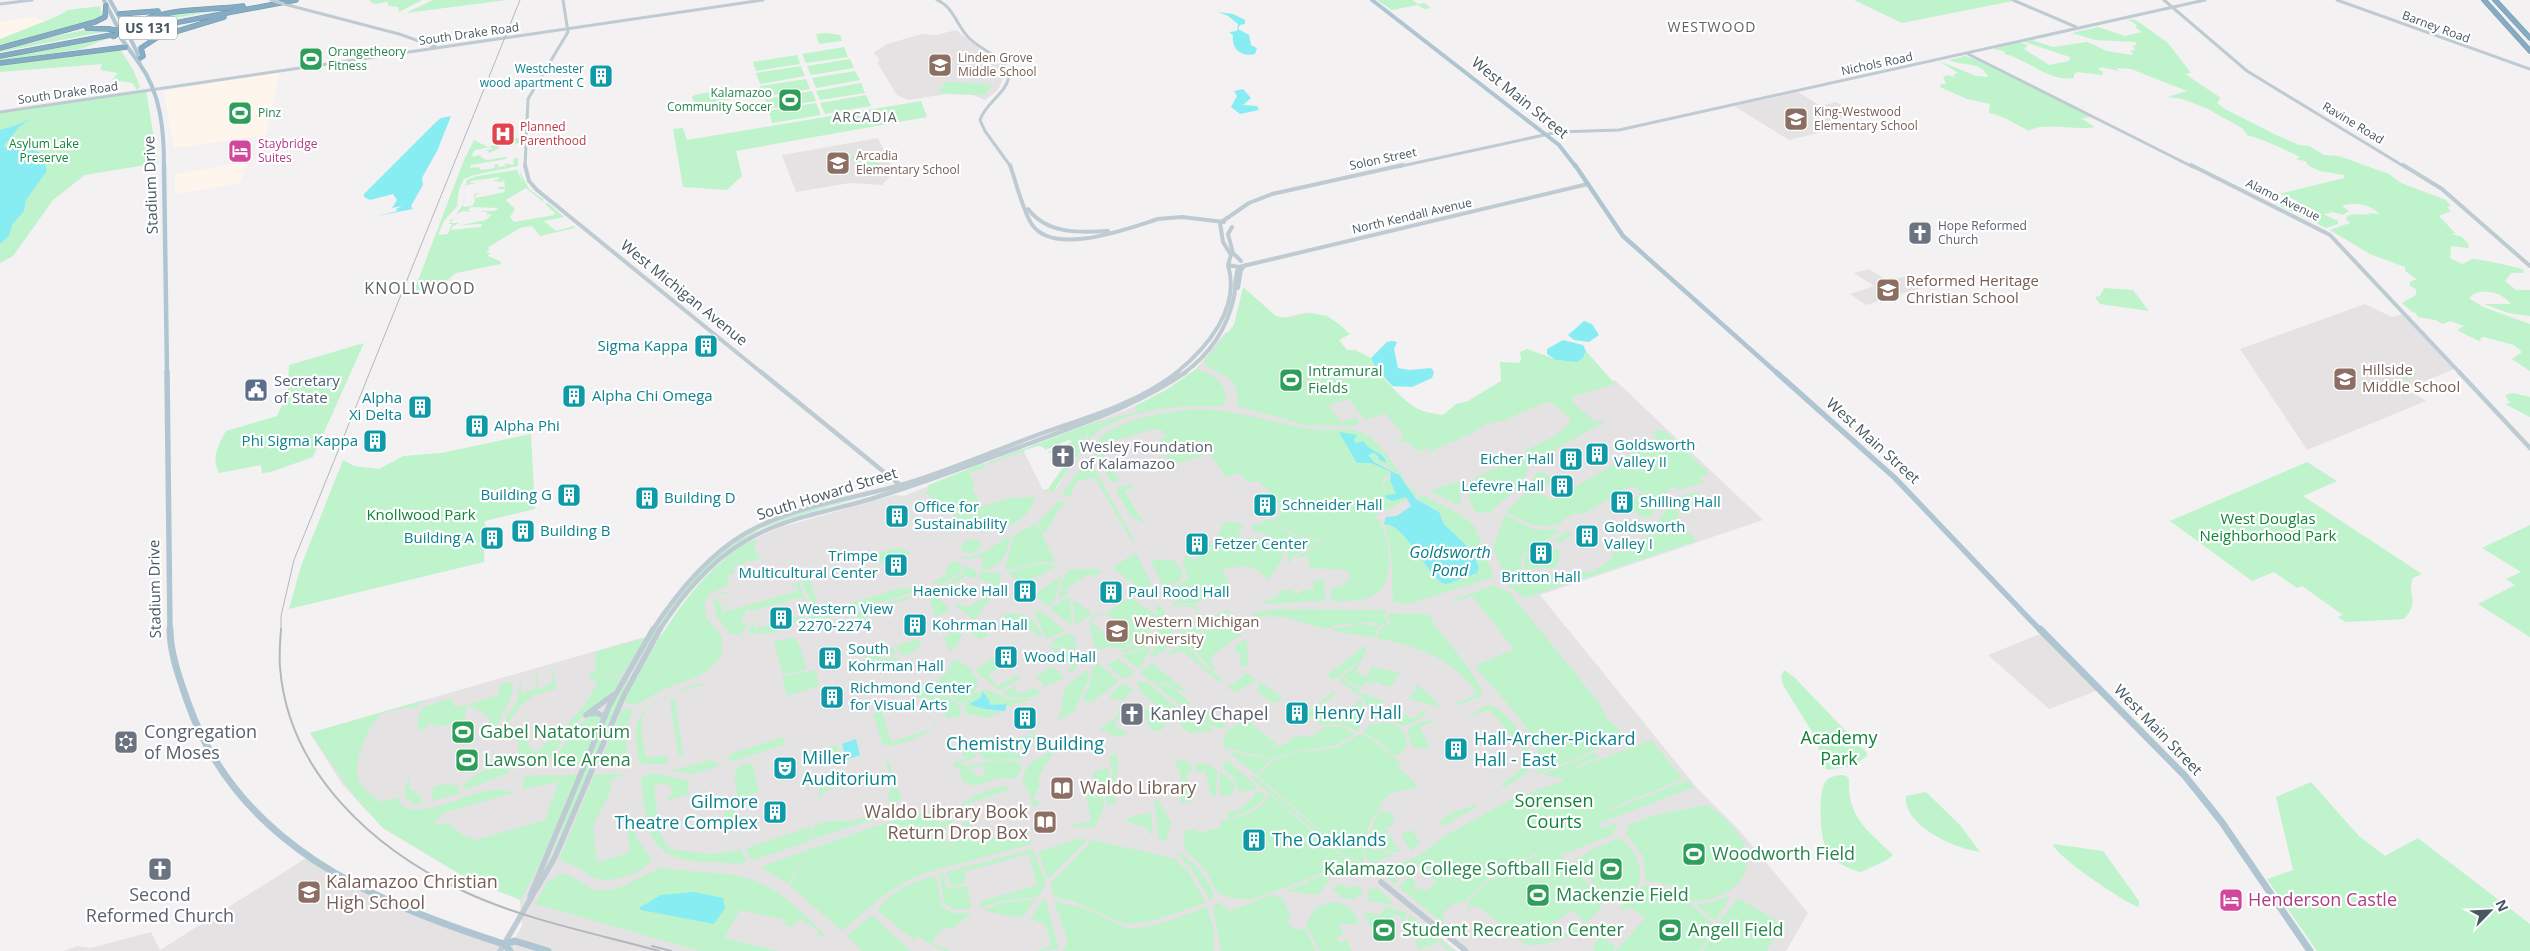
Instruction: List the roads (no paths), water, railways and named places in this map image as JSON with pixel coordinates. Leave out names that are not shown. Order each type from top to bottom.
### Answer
[{"type":"highway","name":"US 131","points":[[0,55],[276,2],[296,0]]},
{"type":"highway","points":[[2484,0],[2530,52]]},
{"type":"highway","points":[[2495,0],[2530,38]]},
{"type":"highway","points":[[119,14],[233,7],[270,1]]},
{"type":"highway","name":"US 131","points":[[0,55],[270,1],[276,2]]},
{"type":"highway","points":[[140,61],[143,56],[141,48],[144,44],[171,33],[276,2]]},
{"type":"highway","points":[[49,36],[98,21],[105,16],[106,5]]},
{"type":"highway","points":[[50,55],[88,48],[113,38],[132,25],[152,16],[191,10]]},
{"type":"highway","points":[[0,48],[85,28],[109,29],[134,34],[171,33]]},
{"type":"highway","points":[[0,63],[115,46],[126,47]]},
{"type":"main road","points":[[104,0],[117,26],[120,27],[123,24],[110,0]]},
{"type":"main road","name":"West Main Street","points":[[1372,0],[1550,134],[1568,154],[1623,236],[1895,478],[2042,632],[2185,776],[2216,815],[2310,951]]},
{"type":"main road","name":"Stadium Drive","points":[[140,61],[126,47],[121,38],[125,35],[129,36],[140,61],[152,89],[162,118],[166,171],[170,643],[184,696],[210,755],[248,805],[299,851],[343,880],[429,921],[504,949],[515,941],[548,951]]},
{"type":"street","points":[[0,4],[32,0]]},
{"type":"street","points":[[563,0],[568,28]]},
{"type":"street","name":"South Drake Road","points":[[0,112],[762,0]]},
{"type":"street","points":[[937,0],[952,8],[965,35],[1000,60],[1008,69],[1007,84],[984,110],[980,120],[985,131],[1009,162],[1031,224],[1035,230],[1044,235],[1065,240],[1084,239],[1158,219]]},
{"type":"street","points":[[2013,0],[2077,28]]},
{"type":"street","name":"Ravine Road","points":[[2164,0],[2247,71],[2442,189],[2530,266]]},
{"type":"street","name":"Nichols Road","points":[[1550,134],[1618,130],[2204,0]]},
{"type":"street","name":"Barney Road","points":[[2337,0],[2530,69]]},
{"type":"street","points":[[270,1],[329,18],[413,38],[438,48]]},
{"type":"street","name":"West Michigan Avenue","points":[[568,28],[567,35],[534,86],[528,102],[525,163],[528,179],[534,187],[900,485]]},
{"type":"street","name":"Alamo Avenue","points":[[1966,53],[2330,235],[2530,448]]},
{"type":"street","name":"Solon Street","points":[[1220,226],[1239,210],[1283,191],[1550,134]]},
{"type":"street","name":"North Kendall Avenue","points":[[1240,266],[1588,184]]},
{"type":"street","points":[[1023,199],[1035,218],[1050,226],[1068,231],[1107,231],[1158,219],[1178,217],[1232,222],[1232,227],[1228,234],[1233,253],[1241,261]]},
{"type":"street","points":[[1217,221],[1227,218],[1239,210]]},
{"type":"street","points":[[1201,219],[1220,226],[1232,227]]},
{"type":"street","points":[[1220,226],[1223,242],[1231,255],[1228,263]]},
{"type":"street","points":[[1228,263],[1241,261]]},
{"type":"street","name":"South Howard Street","points":[[525,906],[618,688],[637,653],[665,612],[707,564],[730,544],[777,519],[958,468],[1112,412],[1162,389],[1194,365],[1215,344],[1228,322],[1233,303],[1236,271],[1241,261]]},
{"type":"street","points":[[1228,263],[1240,266]]},
{"type":"street","name":"South Howard Street","points":[[525,906],[556,856],[618,704],[637,667],[686,595],[722,557],[751,537],[777,526],[917,486],[1126,402],[1174,375],[1199,354],[1222,319],[1231,283],[1228,263]]},
{"type":"street","points":[[1233,303],[1241,270],[1248,264]]},
{"type":"street","points":[[605,717],[597,713],[586,715],[609,700],[618,688]]},
{"type":"street","points":[[1381,882],[1466,951]]},
{"type":"street","points":[[504,949],[525,906]]},
{"type":"water","points":[[1218,12],[1233,14],[1245,20],[1245,24],[1240,25],[1238,29],[1249,35],[1251,45],[1257,48],[1255,54],[1241,53],[1235,48],[1233,35],[1229,32],[1237,31],[1238,24],[1228,16]]},
{"type":"water","points":[[1243,89],[1251,98],[1243,105],[1257,106],[1259,110],[1240,114],[1231,107],[1237,96],[1234,91]]},
{"type":"water","points":[[451,116],[437,151],[422,178],[423,185],[411,206],[413,209],[377,216],[397,211],[396,209],[402,206],[392,208],[397,200],[393,194],[370,200],[364,197],[364,194],[436,122],[441,118]]},
{"type":"water","points":[[31,118],[19,127],[3,147],[28,147],[42,154],[47,171],[26,200],[24,211],[12,225],[9,236],[0,244],[0,130]]},
{"type":"water","points":[[1584,321],[1592,324],[1599,335],[1589,342],[1574,340],[1568,335]]},
{"type":"water","points":[[1563,340],[1583,345],[1586,351],[1583,358],[1577,362],[1556,360],[1547,354],[1547,349]]},
{"type":"water","points":[[1387,342],[1397,342],[1394,349],[1398,368],[1409,370],[1431,368],[1434,372],[1432,378],[1412,387],[1392,386],[1375,367],[1371,358]]},
{"type":"water","name":"Goldsworth Pond","points":[[1339,432],[1357,435],[1354,439],[1355,443],[1364,441],[1366,445],[1383,456],[1386,463],[1379,460],[1378,456],[1374,453],[1368,455],[1374,462],[1399,475],[1416,499],[1439,512],[1444,524],[1471,550],[1479,567],[1477,573],[1447,584],[1433,575],[1402,533],[1384,524],[1386,517],[1397,516],[1411,506],[1406,497],[1392,501],[1385,498],[1386,495],[1396,494],[1390,480],[1391,472],[1371,463],[1357,463]]},
{"type":"water","points":[[983,692],[990,705],[1007,704],[1005,711],[986,709],[969,704],[980,698]]},
{"type":"water","points":[[856,739],[860,755],[846,760],[842,744]]},
{"type":"water","points":[[694,892],[723,898],[725,908],[714,924],[641,910],[639,908],[661,895]]},
{"type":"railway","points":[[281,629],[281,616],[294,560],[520,0]]},
{"type":"railway","points":[[281,629],[280,667],[286,705],[299,740],[318,773],[341,803],[368,829],[398,853],[430,874],[463,891],[535,918],[659,951]]},
{"type":"railway","points":[[652,946],[671,951]]},
{"type":"place","name":"Orangetheory Fitness","points":[[311,59]]},
{"type":"place","name":"Linden Grove Middle School","points":[[940,65]]},
{"type":"place","name":"Westchester wood apartment C","points":[[601,76]]},
{"type":"place","name":"Kalamazoo Community Soccer","points":[[790,100]]},
{"type":"place","name":"Pinz","points":[[240,113]]},
{"type":"place","name":"King-Westwood Elementary School","points":[[1796,119]]},
{"type":"place","name":"Planned Parenthood","points":[[503,134]]},
{"type":"place","name":"Staybridge Suites","points":[[240,151]]},
{"type":"place","name":"Arcadia Elementary School","points":[[838,163]]},
{"type":"place","name":"Hope Reformed Church","points":[[1920,233]]},
{"type":"place","name":"Reformed Heritage Christian School","points":[[1888,290]]},
{"type":"place","name":"Sigma Kappa","points":[[706,346]]},
{"type":"place","name":"Hillside Middle School","points":[[2345,379]]},
{"type":"place","name":"Intramural Fields","points":[[1291,380]]},
{"type":"place","name":"Secretary of State","points":[[256,390]]},
{"type":"place","name":"Alpha Chi Omega","points":[[574,396]]},
{"type":"place","name":"Alpha Xi Delta","points":[[420,407]]},
{"type":"place","name":"Alpha Phi","points":[[477,426]]},
{"type":"place","name":"Phi Sigma Kappa","points":[[375,441]]},
{"type":"place","name":"Goldsworth Valley II","points":[[1597,454]]},
{"type":"place","name":"Wesley Foundation of Kalamazoo","points":[[1063,456]]},
{"type":"place","name":"Eicher Hall","points":[[1571,459]]},
{"type":"place","name":"Lefevre Hall","points":[[1562,486]]},
{"type":"place","name":"Building G","points":[[569,495]]},
{"type":"place","name":"Building D","points":[[647,498]]},
{"type":"place","name":"Shilling Hall","points":[[1622,502]]},
{"type":"place","name":"Schneider Hall","points":[[1265,505]]},
{"type":"place","name":"Office for Sustainability","points":[[897,516]]},
{"type":"place","name":"Building B","points":[[523,531]]},
{"type":"place","name":"Goldsworth Valley I","points":[[1587,536]]},
{"type":"place","name":"Building A","points":[[492,538]]},
{"type":"place","name":"Fetzer Center","points":[[1197,544]]},
{"type":"place","name":"Britton Hall","points":[[1541,553]]},
{"type":"place","name":"Trimpe Multicultural Center","points":[[896,565]]},
{"type":"place","name":"Haenicke Hall","points":[[1025,591]]},
{"type":"place","name":"Paul Rood Hall","points":[[1111,592]]},
{"type":"place","name":"Western View 2270-2274","points":[[781,618]]},
{"type":"place","name":"Kohrman Hall","points":[[915,625]]},
{"type":"place","name":"Western Michigan University","points":[[1117,631]]},
{"type":"place","name":"Wood Hall","points":[[1006,657]]},
{"type":"place","name":"South Kohrman Hall","points":[[830,658]]},
{"type":"place","name":"Richmond Center for Visual Arts","points":[[832,697]]},
{"type":"place","name":"Henry Hall","points":[[1297,713]]},
{"type":"place","name":"Kanley Chapel","points":[[1132,714]]},
{"type":"place","name":"Chemistry Building","points":[[1025,718]]},
{"type":"place","name":"Gabel Natatorium","points":[[463,732]]},
{"type":"place","name":"Congregation of Moses","points":[[126,742]]},
{"type":"place","name":"Hall-Archer-Pickard Hall - East","points":[[1456,749]]},
{"type":"place","name":"Lawson Ice Arena","points":[[467,760]]},
{"type":"place","name":"Miller Auditorium","points":[[785,768]]},
{"type":"place","name":"Waldo Library","points":[[1062,788]]},
{"type":"place","name":"Gilmore Theatre Complex","points":[[775,812]]},
{"type":"place","name":"Waldo Library Book Return Drop Box","points":[[1045,822]]},
{"type":"place","name":"The Oaklands","points":[[1254,840]]},
{"type":"place","name":"Woodworth Field","points":[[1694,854]]},
{"type":"place","name":"Second Reformed Church","points":[[160,869]]},
{"type":"place","name":"Kalamazoo College Softball Field","points":[[1611,869]]},
{"type":"place","name":"Kalamazoo Christian High School","points":[[309,892]]},
{"type":"place","name":"Mackenzie Field","points":[[1538,895]]},
{"type":"place","name":"Henderson Castle","points":[[2231,900]]},
{"type":"place","name":"Student Recreation Center","points":[[1384,930]]},
{"type":"place","name":"Angell Field","points":[[1670,930]]},
{"type":"district","name":"WESTWOOD","points":[[1712,27]]},
{"type":"district","name":"ARCADIA","points":[[865,117]]},
{"type":"district","name":"KNOLLWOOD","points":[[420,288]]},
{"type":"park label","name":"Asylum Lake Preserve","points":[[44,151]]},
{"type":"park label","name":"Knollwood Park","points":[[421,515]]},
{"type":"park label","name":"West Douglas Neighborhood Park","points":[[2268,528]]},
{"type":"park label","name":"Academy Park","points":[[1839,748]]},
{"type":"park label","name":"Sorensen Courts","points":[[1554,811]]}]
